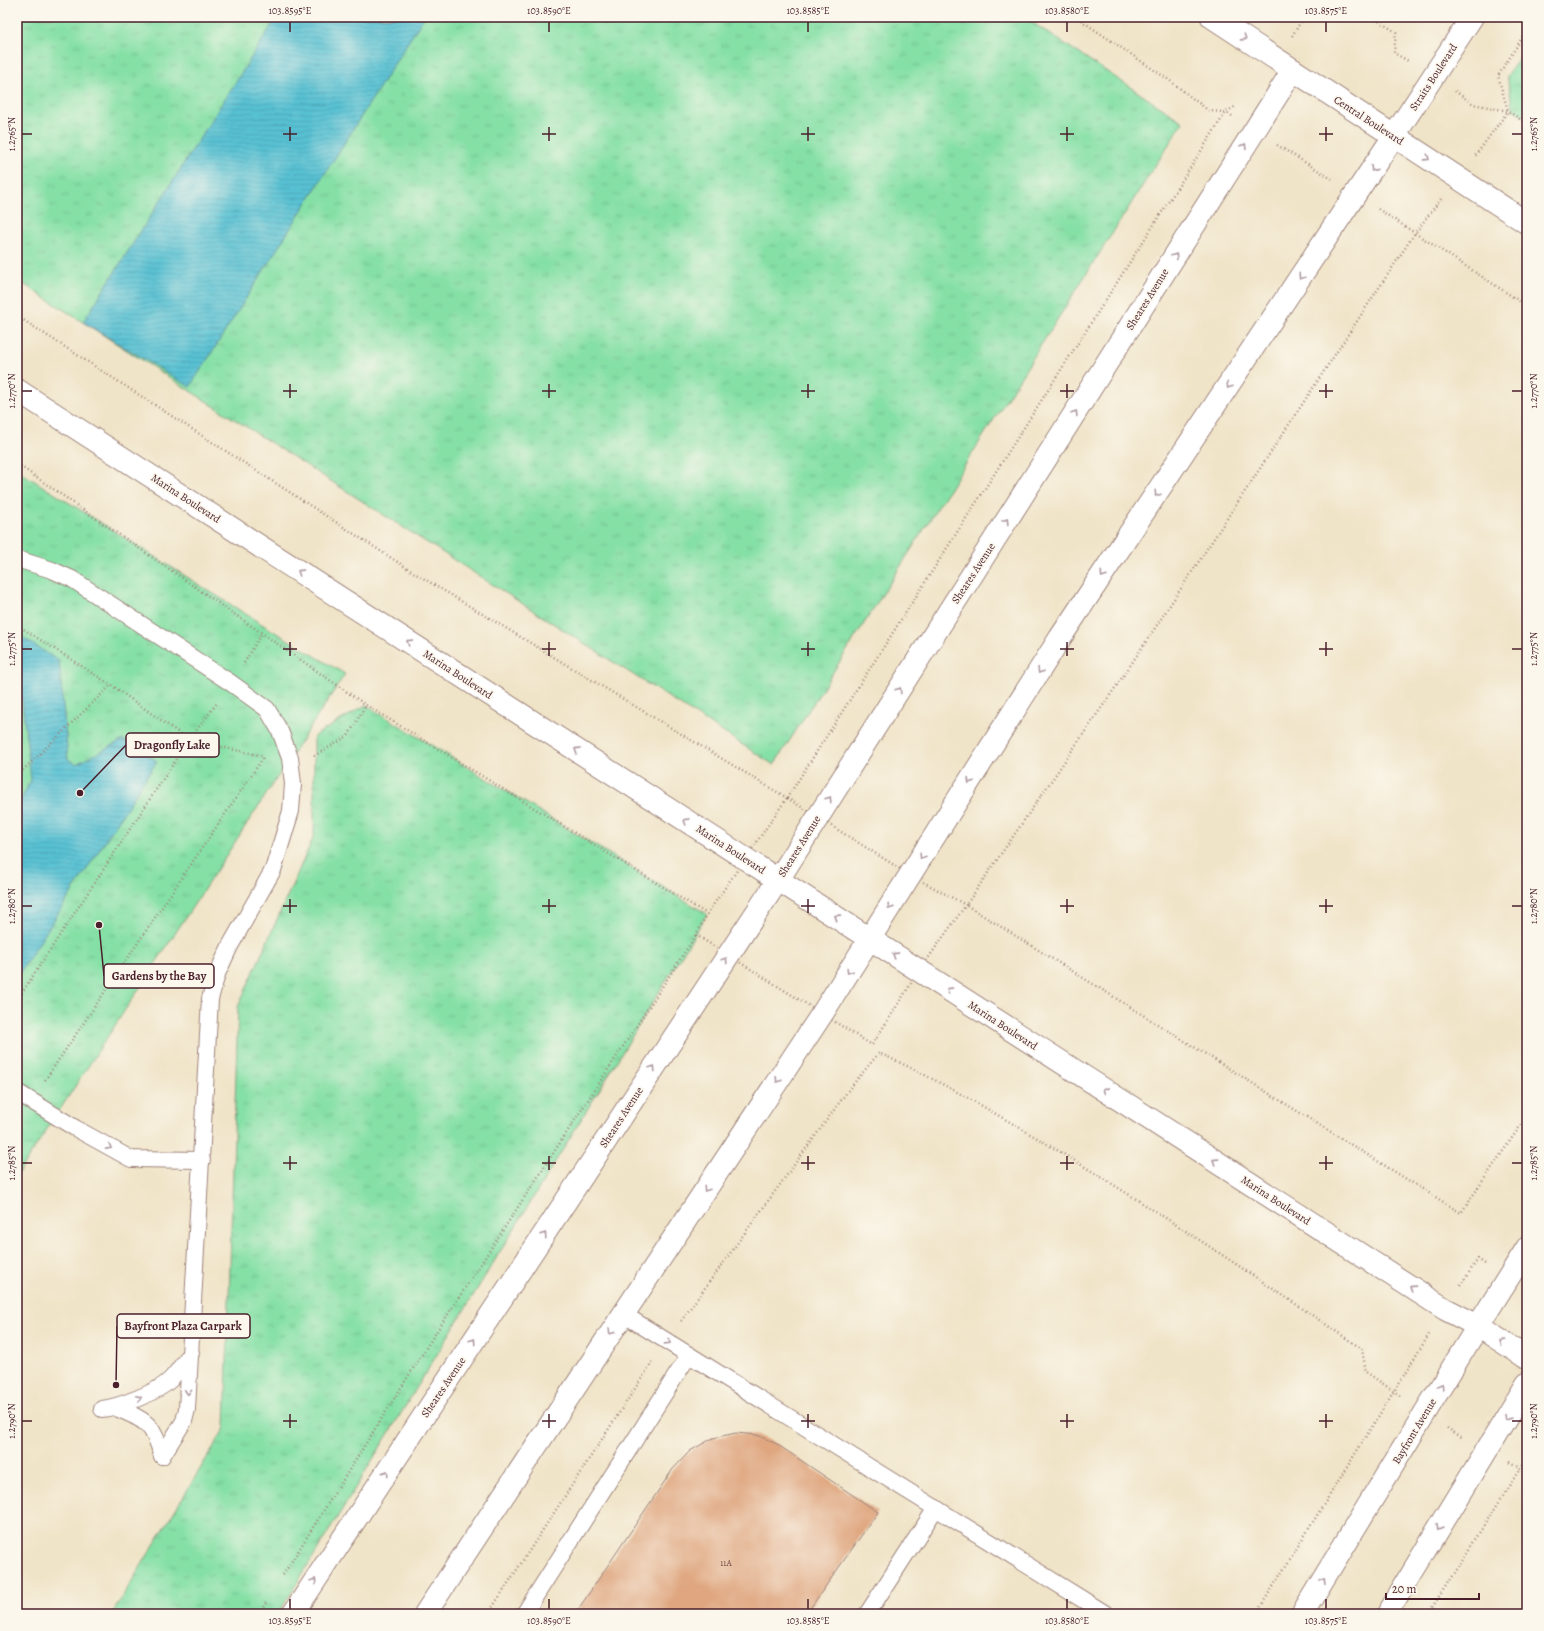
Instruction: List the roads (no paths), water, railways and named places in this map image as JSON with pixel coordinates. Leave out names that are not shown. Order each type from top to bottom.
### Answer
[{"type":"main road","name":"Central Boulevard","points":[[1212,17],[1527,223]]},
{"type":"main road","name":"Straits Boulevard","points":[[1394,136],[1472,17]]},
{"type":"main road","name":"Sheares Avenue","points":[[293,1614],[778,880],[1254,130],[1285,65]]},
{"type":"main road","points":[[425,1614],[870,938],[1060,638],[1394,136]]},
{"type":"main road","name":"Marina Boulevard","points":[[17,390],[1445,1309],[1478,1326],[1527,1358]]},
{"type":"main road","name":"Bayfront Avenue","points":[[1302,1614],[1527,1248]]},
{"type":"main road","points":[[1387,1614],[1527,1384]]},
{"type":"lane","points":[[17,559],[52,570],[72,579],[231,683],[267,709],[280,731],[290,758],[292,784],[291,811],[273,870],[230,946],[217,974],[210,999],[202,1160],[191,1353],[187,1409],[184,1421],[162,1456],[157,1437],[151,1427],[140,1418],[108,1408],[137,1399],[169,1381],[191,1353]]},
{"type":"lane","points":[[17,1092],[75,1128],[131,1159],[202,1160]]},
{"type":"lane","points":[[623,1314],[1106,1614]]},
{"type":"lane","points":[[524,1614],[689,1355]]},
{"type":"lane","points":[[867,1614],[936,1508]]},
{"type":"water","points":[[277,17],[424,17],[190,387],[83,322]]},
{"type":"water","points":[[17,634],[59,661],[68,759],[76,764],[123,740],[157,761],[17,977],[17,807],[31,780],[20,683],[17,681]]},
{"type":"place","name":"Dragonfly Lake","points":[[80,793]]},
{"type":"place","name":"Gardens by the Bay","points":[[99,925]]},
{"type":"place","name":"Bayfront Plaza Carpark","points":[[116,1385]]}]
